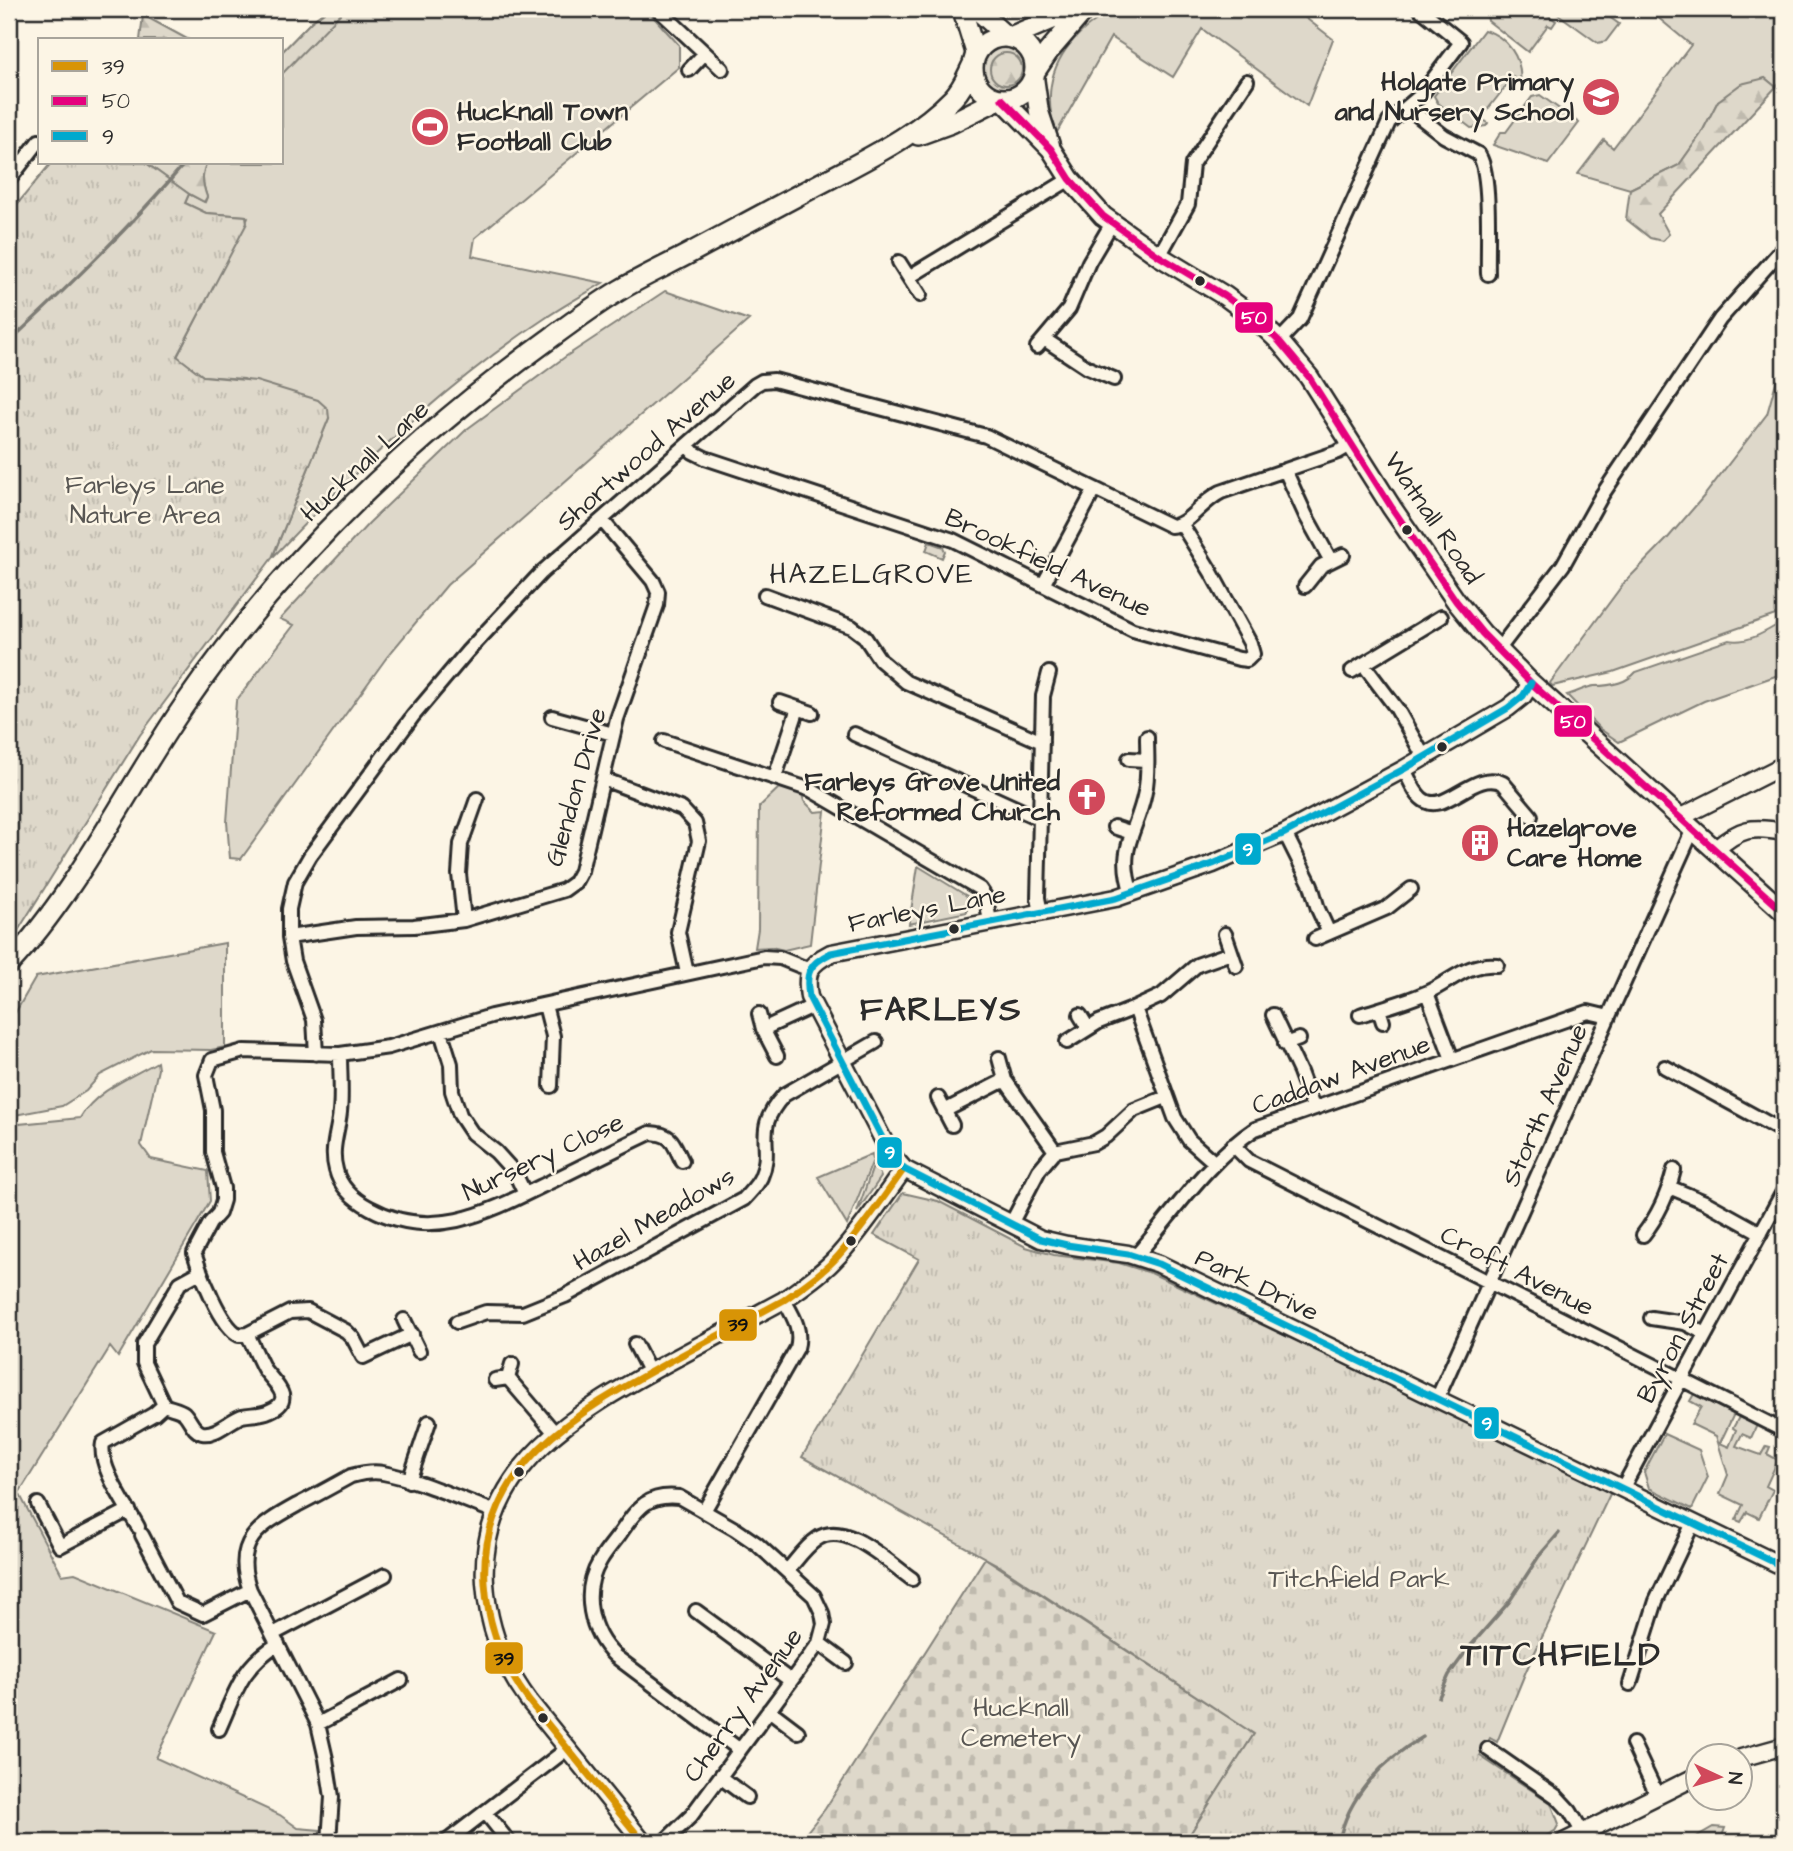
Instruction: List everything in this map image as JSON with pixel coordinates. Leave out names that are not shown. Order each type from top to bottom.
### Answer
[{"type":"main road","points":[[962,9],[974,59],[975,81],[988,95],[1000,99],[1021,95],[1029,88],[1048,52],[1086,9]]},
{"type":"main road","points":[[976,9],[1008,37],[1017,39],[1029,49],[1034,60],[1035,74]]},
{"type":"main road","points":[[974,59],[989,40],[1008,37],[1076,9]]},
{"type":"main road","name":"Hucknall Lane","points":[[894,144],[937,113],[956,95],[965,83],[974,59]]},
{"type":"main road","name":"Watnall Road","points":[[1035,74],[1039,112],[1051,149]]},
{"type":"main road","name":"Hucknall Lane","points":[[9,964],[60,900],[182,709],[222,653],[287,574],[338,519],[401,458],[479,393],[619,290],[894,144],[951,123],[1000,99]]},
{"type":"main road","name":"Watnall Road","points":[[1000,99],[1051,149],[1088,201],[1112,223],[1159,256],[1225,296],[1256,319],[1279,341],[1309,377],[1456,601],[1499,650],[1784,912]]},
{"type":"street","points":[[658,9],[722,69]]},
{"type":"street","points":[[1279,341],[1300,319],[1390,122],[1421,95],[1461,42],[1420,9]]},
{"type":"street","points":[[689,70],[705,53]]},
{"type":"street","points":[[1159,256],[1188,204],[1192,164],[1247,82]]},
{"type":"street","points":[[1407,107],[1444,136],[1478,154],[1482,159],[1486,182],[1488,274]]},
{"type":"street","points":[[1219,124],[1231,132]]},
{"type":"street","points":[[9,180],[38,142]]},
{"type":"street","points":[[909,277],[1070,179]]},
{"type":"street","points":[[1112,223],[1089,262],[1069,309],[1040,343],[1114,379]]},
{"type":"street","points":[[1499,650],[1563,565],[1602,495],[1720,319],[1784,247]]},
{"type":"street","points":[[899,262],[920,295]]},
{"type":"street","name":"Shortwood Avenue","points":[[316,1054],[314,1020],[293,961],[289,937],[289,909],[295,882],[305,865],[412,716],[541,573],[762,381],[774,380],[986,436],[1167,525],[1182,525]]},
{"type":"street","points":[[1182,525],[1208,498],[1338,452],[1352,444]]},
{"type":"street","name":"Brookfield Avenue","points":[[687,445],[693,452],[705,458],[953,540],[1133,630],[1239,659],[1252,657],[1253,649],[1250,643],[1182,525]]},
{"type":"street","points":[[1285,470],[1337,558],[1312,574],[1305,586]]},
{"type":"street","points":[[1043,585],[1095,489]]},
{"type":"street","name":"Glendon Drive","points":[[289,937],[356,927],[414,926],[464,920],[564,890],[575,882],[581,871],[613,734],[657,605],[658,593],[653,581],[602,520]]},
{"type":"street","points":[[765,595],[852,627],[864,636],[880,660],[906,682],[1042,742]]},
{"type":"street","points":[[1352,671],[1441,617]]},
{"type":"street","points":[[1363,664],[1397,709],[1424,757]]},
{"type":"street","points":[[1041,912],[1038,898],[1042,742],[1044,696],[1049,673]]},
{"type":"street","name":"Farleys Lane","points":[[810,970],[815,962],[831,953],[1116,898],[1213,864],[1285,834],[1404,769],[1508,708],[1522,696],[1531,682]]},
{"type":"street","points":[[780,702],[812,713]]},
{"type":"street","points":[[775,776],[798,708]]},
{"type":"street","points":[[552,716],[613,734]]},
{"type":"street","points":[[854,734],[1040,819]]},
{"type":"street","points":[[1132,892],[1125,866],[1132,833],[1146,791],[1147,737]]},
{"type":"street","points":[[664,741],[811,790],[980,889],[985,898],[990,922]]},
{"type":"street","points":[[1129,759],[1146,760]]},
{"type":"street","points":[[1687,823],[1696,807],[1784,765]]},
{"type":"street","points":[[1404,769],[1419,796],[1425,801],[1441,803],[1482,780],[1496,779],[1503,783],[1531,816]]},
{"type":"street","points":[[603,779],[682,809],[695,823],[699,841],[678,932],[688,973]]},
{"type":"street","points":[[464,920],[459,874],[461,844],[477,799]]},
{"type":"street","name":"Storth Avenue","points":[[1437,1399],[1609,1017],[1687,823]]},
{"type":"street","points":[[1114,827],[1132,833]]},
{"type":"street","points":[[1716,849],[1738,832],[1748,829],[1784,832]]},
{"type":"street","points":[[1285,834],[1311,885],[1329,933]]},
{"type":"street","points":[[1315,939],[1387,908],[1411,889]]},
{"type":"street","points":[[1067,1042],[1088,1028],[1161,996],[1197,965],[1234,959],[1225,934]]},
{"type":"street","points":[[1360,1015],[1427,993],[1461,972],[1491,965],[1486,950]]},
{"type":"street","points":[[411,1334],[363,1357],[346,1331],[313,1313],[290,1312],[247,1334],[239,1335],[228,1327],[200,1272],[194,1253],[210,1223],[219,1213],[223,1200],[223,1188],[213,1152],[213,1110],[206,1075],[212,1060],[244,1051],[340,1054],[389,1047],[491,1016],[771,956],[810,970]]},
{"type":"street","name":"Park Drive","points":[[810,970],[807,985],[813,1006],[890,1153],[904,1169],[1041,1239],[1135,1256],[1159,1264],[1784,1567]]},
{"type":"street","points":[[1427,993],[1452,1059]]},
{"type":"street","points":[[545,1005],[553,1036],[551,1086]]},
{"type":"street","points":[[763,1029],[813,1006]]},
{"type":"street","points":[[1135,1008],[1175,1118],[1189,1140],[1215,1163]]},
{"type":"street","points":[[1379,1009],[1383,1023]]},
{"type":"street","name":"Caddaw Avenue","points":[[1135,1256],[1215,1163],[1255,1129],[1588,1012],[1609,1017]]},
{"type":"street","points":[[759,1014],[763,1029],[777,1056]]},
{"type":"street","points":[[1080,1015],[1088,1028]]},
{"type":"street","points":[[1273,1015],[1313,1107]]},
{"type":"street","points":[[441,1032],[451,1064],[452,1091],[460,1115],[472,1132],[515,1173],[525,1194]]},
{"type":"street","points":[[1285,1044],[1299,1039]]},
{"type":"street","name":"Hazel Meadows","points":[[457,1322],[486,1312],[523,1314],[565,1296],[744,1199],[762,1175],[765,1158],[764,1131],[774,1106],[784,1095],[877,1042]]},
{"type":"street","name":"Nursery Close","points":[[340,1054],[340,1116],[332,1148],[336,1171],[345,1189],[360,1203],[388,1218],[435,1224],[464,1219],[495,1209],[650,1133],[663,1133],[672,1140],[682,1161]]},
{"type":"street","points":[[999,1058],[1005,1080],[1055,1151]]},
{"type":"street","points":[[1665,1067],[1784,1132]]},
{"type":"street","points":[[944,1111],[1005,1080]]},
{"type":"street","points":[[1011,1224],[1039,1170],[1055,1151],[1094,1143],[1106,1136],[1134,1110],[1166,1097]]},
{"type":"street","points":[[938,1098],[952,1125]]},
{"type":"street","name":"Croft Avenue","points":[[1233,1145],[1249,1161],[1784,1431]]},
{"type":"street","points":[[643,1842],[514,1680],[494,1636],[486,1599],[485,1564],[496,1512],[520,1469],[555,1433],[593,1405],[784,1300],[812,1280],[837,1257],[869,1219],[904,1169]]},
{"type":"street","points":[[1643,1235],[1654,1221],[1674,1170]]},
{"type":"street","points":[[1669,1187],[1705,1202],[1761,1233]]},
{"type":"street","name":"Byron Street","points":[[1622,1489],[1784,1190]]},
{"type":"street","points":[[200,1272],[180,1283],[144,1344],[144,1363],[164,1405],[182,1411],[192,1426],[204,1433],[241,1416],[268,1412],[277,1407],[282,1399],[281,1392],[276,1380],[265,1371],[247,1334]]},
{"type":"street","points":[[740,1750],[608,1650],[594,1624],[590,1604],[592,1582],[600,1561],[643,1504],[651,1499],[678,1497],[704,1511],[797,1348],[797,1324],[784,1300]]},
{"type":"street","points":[[1651,1318],[1685,1323],[1706,1334]]},
{"type":"street","points":[[404,1320],[419,1350]]},
{"type":"street","points":[[635,1344],[650,1373]]},
{"type":"street","points":[[508,1378],[512,1364]]},
{"type":"street","points":[[508,1378],[555,1433]]},
{"type":"street","points":[[495,1380],[508,1378]]},
{"type":"street","points":[[164,1405],[154,1414],[103,1443],[102,1458],[141,1540],[177,1602],[203,1614],[250,1590]]},
{"type":"street","points":[[409,1481],[430,1423]]},
{"type":"street","points":[[328,1842],[332,1797],[327,1759],[318,1724],[243,1572],[245,1552],[252,1537],[264,1523],[351,1476],[365,1472],[382,1473],[409,1481],[496,1512]]},
{"type":"street","points":[[38,1503],[60,1546],[129,1510]]},
{"type":"street","name":"Cherry Avenue","points":[[664,1842],[691,1815],[819,1643],[824,1624],[814,1596],[757,1544],[704,1511]]},
{"type":"street","points":[[1630,1684],[1656,1601],[1693,1523]]},
{"type":"street","points":[[786,1571],[815,1539],[827,1534],[841,1533],[852,1537],[912,1579]]},
{"type":"street","points":[[219,1729],[245,1671],[276,1639],[385,1575]]},
{"type":"street","points":[[696,1611],[791,1681]]},
{"type":"street","points":[[819,1643],[846,1664]]},
{"type":"street","points":[[318,1724],[401,1680]]},
{"type":"street","points":[[769,1710],[798,1732]]},
{"type":"street","points":[[1633,1744],[1657,1796]]},
{"type":"street","points":[[1755,1754],[1784,1746]]},
{"type":"street","points":[[446,1842],[567,1748]]},
{"type":"street","points":[[1488,1748],[1557,1797],[1570,1811],[1583,1833]]},
{"type":"street","points":[[720,1777],[747,1797]]},
{"type":"street","points":[[1564,1842],[1685,1782]]},
{"type":"street","points":[[485,1812],[509,1842]]},
{"type":"green space","points":[[328,9],[646,9],[679,45],[679,67],[475,238],[472,256],[603,283],[507,344],[436,401],[368,462],[272,558],[329,418],[244,379],[203,376],[177,357],[248,218],[206,213],[185,203],[189,194],[205,202],[207,197],[203,175],[206,164],[284,164],[284,50]]},
{"type":"green space","points":[[328,9],[345,9],[284,72],[284,50]]},
{"type":"green space","points":[[1114,9],[1294,9],[1333,39],[1307,106],[1202,29],[1173,77],[1111,37],[1056,134],[1050,94],[1059,61],[1081,32]]},
{"type":"green space","points":[[1492,9],[1540,9],[1556,21],[1552,27],[1548,25],[1528,52],[1488,21],[1487,15]]},
{"type":"green space","points":[[1551,9],[1612,9],[1608,16],[1619,24],[1606,41],[1598,43]]},
{"type":"green space","points":[[1784,9],[1784,79],[1776,87],[1765,78],[1718,101],[1701,134],[1679,165],[1630,189],[1578,174],[1604,140],[1613,148],[1691,45],[1650,11]]},
{"type":"green space","points":[[143,15],[185,38],[140,38]]},
{"type":"green space","points":[[1484,30],[1500,37],[1512,50],[1519,65],[1520,82],[1513,77],[1481,118],[1488,123],[1486,126],[1471,128],[1438,103],[1434,96]]},
{"type":"green space","points":[[1006,44],[1023,51],[1030,68],[1023,85],[1006,92],[989,85],[982,68],[989,51]]},
{"type":"green space","points":[[1006,53],[1017,58],[1022,69],[1017,80],[1006,85],[995,80],[990,69],[995,58]]},
{"type":"green space","points":[[1765,78],[1776,87],[1658,214],[1669,234],[1662,241],[1650,238],[1626,219],[1630,189],[1679,165],[1701,134],[1718,101],[1741,84]]},
{"type":"green space","points":[[1540,95],[1579,123],[1548,164],[1493,145],[1532,97]]},
{"type":"green space","name":"Farleys Lane Nature Area","points":[[50,164],[147,164],[189,194],[185,203],[206,213],[246,216],[247,223],[177,356],[203,376],[256,381],[318,400],[328,409],[329,418],[272,558],[140,735],[9,945],[9,214]]},
{"type":"green space","points":[[147,164],[206,164],[203,184],[207,197],[204,202]]},
{"type":"green space","points":[[665,291],[749,320],[447,585],[387,657],[241,859],[230,858],[227,822],[236,701],[294,625],[280,619],[369,523],[467,429],[565,357]]},
{"type":"green space","points":[[1784,374],[1784,612],[1613,672],[1552,686],[1550,683],[1624,583],[1704,496],[1767,414],[1776,382]]},
{"type":"green space","points":[[929,542],[943,547],[945,551],[942,558],[926,551]]},
{"type":"green space","points":[[1784,621],[1784,673],[1704,701],[1619,742],[1600,729],[1567,695],[1591,687],[1622,682],[1636,672],[1729,640],[1751,638]]},
{"type":"green space","points":[[782,785],[802,794],[804,801],[815,812],[825,811],[810,944],[784,950],[755,948],[758,929],[759,807]]},
{"type":"green space","points":[[918,866],[967,896],[967,912],[909,924]]},
{"type":"green space","points":[[225,943],[225,1047],[211,1050],[151,1049],[100,1075],[86,1091],[62,1106],[15,1115],[9,1110],[14,1015],[36,977]]},
{"type":"green space","points":[[157,1062],[158,1069],[141,1145],[151,1159],[208,1171],[210,1201],[118,1357],[110,1347],[19,1493],[62,1575],[75,1573],[216,1631],[156,1758],[280,1815],[298,1828],[320,1830],[319,1841],[9,1842],[9,1125],[80,1118],[104,1092]]},
{"type":"green space","points":[[872,1154],[873,1160],[847,1225],[818,1177]]},
{"type":"green space","points":[[875,1161],[881,1177],[857,1212]]},
{"type":"green space","name":"Titchfield Park","points":[[903,1193],[938,1201],[1026,1247],[1054,1255],[1119,1263],[1151,1273],[1611,1492],[1526,1671],[1497,1742],[1490,1738],[1480,1756],[1551,1803],[1559,1824],[1555,1831],[1535,1842],[1185,1842],[1254,1734],[998,1565],[802,1457],[919,1259],[874,1235]]},
{"type":"green space","points":[[1694,1394],[1734,1414],[1720,1443],[1729,1447],[1736,1430],[1733,1428],[1739,1417],[1757,1425],[1751,1438],[1742,1434],[1736,1446],[1761,1455],[1766,1446],[1770,1447],[1767,1454],[1778,1460],[1766,1486],[1773,1490],[1759,1518],[1747,1512],[1741,1522],[1736,1520],[1743,1505],[1720,1494],[1728,1475],[1716,1436],[1691,1424],[1701,1407],[1690,1401]]},
{"type":"green space","points":[[1664,1434],[1699,1450],[1708,1477],[1692,1509],[1649,1488],[1644,1472]]},
{"type":"green space","name":"Hucknall Cemetery","points":[[985,1558],[1254,1734],[1185,1842],[799,1842],[825,1809]]},
{"type":"green space","points":[[1713,1827],[1725,1828],[1720,1842],[1687,1842]]},
{"type":"waterway","points":[[9,342],[99,255],[184,164]]},
{"type":"waterway","points":[[1439,1697],[1449,1675],[1467,1650],[1509,1602],[1539,1556],[1559,1533]]},
{"type":"waterway","points":[[1339,1842],[1350,1810],[1369,1781],[1395,1756],[1423,1737]]},
{"type":"transit line","name":"50","points":[[1002,99],[1051,149],[1070,179],[1103,216],[1159,256],[1225,296],[1256,319],[1279,341],[1309,377],[1392,508],[1456,601],[1482,633],[1531,683],[1784,912]]},
{"type":"transit line","name":"9","points":[[1531,683],[1523,696],[1508,708],[1404,769],[1285,833],[1213,864],[1116,898],[831,953],[810,970],[809,997],[890,1153],[904,1169],[1041,1239],[1128,1254],[1159,1264],[1784,1567]]},
{"type":"transit line","name":"39","points":[[643,1842],[529,1701],[504,1660],[489,1615],[485,1583],[487,1542],[498,1506],[516,1475],[540,1448],[569,1423],[634,1381],[784,1300],[820,1273],[856,1234],[904,1169]]},
{"type":"place","name":"Holgate Primary and Nursery School","points":[[1601,97]]},
{"type":"place","name":"Hucknall Town Football Club","points":[[430,127]]},
{"type":"place","name":"Farleys Grove United Reformed Church","points":[[1087,797]]},
{"type":"place","name":"Hazelgrove Care Home","points":[[1480,843]]},
{"type":"district","name":"HAZELGROVE","points":[[872,574]]},
{"type":"district","name":"FARLEYS","points":[[941,1010]]},
{"type":"district","name":"TITCHFIELD","points":[[1561,1655]]}]
